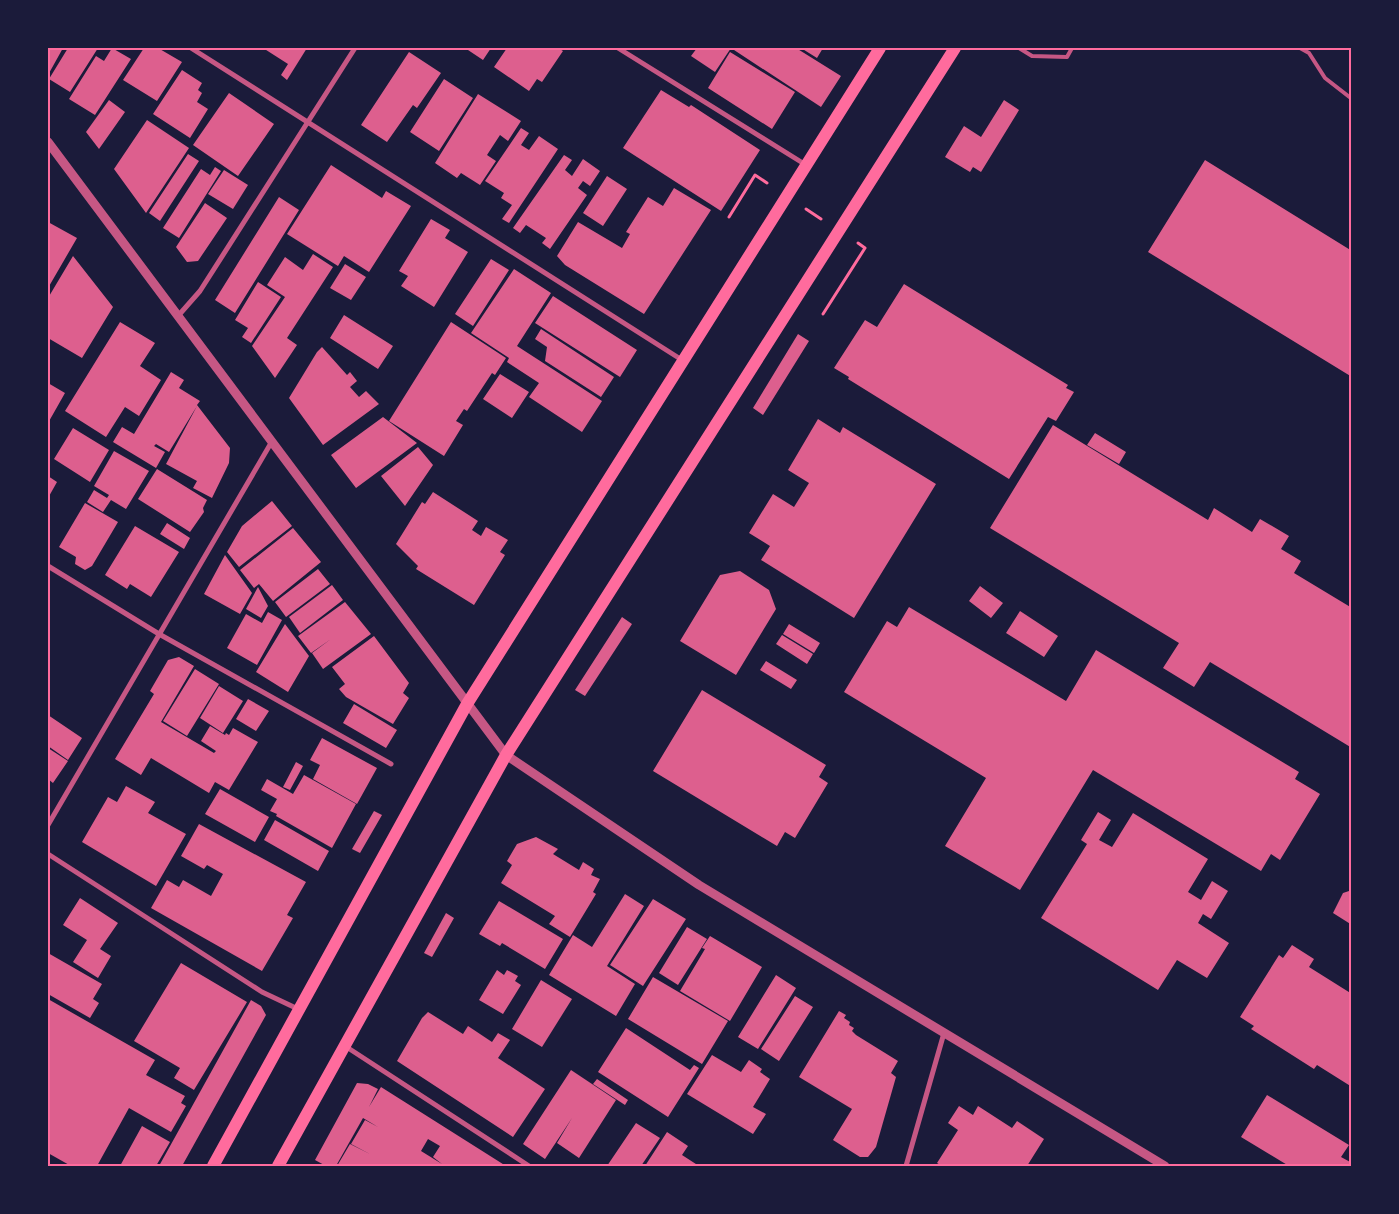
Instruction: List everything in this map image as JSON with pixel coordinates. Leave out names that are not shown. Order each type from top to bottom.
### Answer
[{"type":"main road","points":[[213,1166],[467,704],[880,48]]},
{"type":"main road","points":[[278,1166],[506,755],[955,48]]},
{"type":"street","points":[[191,48],[310,121],[683,361]]},
{"type":"street","points":[[177,317],[200,291],[355,48]]},
{"type":"street","points":[[618,48],[806,165]]},
{"type":"street","points":[[48,146],[506,755],[699,885],[1165,1166]]},
{"type":"street","points":[[48,825],[272,444]]},
{"type":"street","points":[[48,566],[159,634],[391,764]]},
{"type":"street","points":[[48,854],[262,992],[299,1010]]},
{"type":"street","points":[[906,1166],[944,1033]]},
{"type":"street","points":[[345,1046],[520,1164],[530,1166]]},
{"type":"lane","points":[[1019,48],[1032,56],[1067,57],[1072,48]]},
{"type":"lane","points":[[1300,48],[1309,53],[1325,78],[1352,99]]},
{"type":"path","points":[[729,217],[755,175],[771,186]]},
{"type":"path","points":[[802,206],[826,222]]},
{"type":"path","points":[[824,314],[865,248],[850,237]]},
{"type":"building","points":[[48,48],[63,48],[48,75]]},
{"type":"building","points":[[68,48],[98,48],[70,92],[49,79]]},
{"type":"building","points":[[112,48],[131,59],[95,115],[69,99],[96,56],[104,61]]},
{"type":"building","points":[[144,48],[158,48],[182,62],[157,101],[123,80]]},
{"type":"building","points":[[263,48],[307,48],[287,80],[281,75],[288,64]]},
{"type":"building","points":[[465,48],[491,48],[483,60]]},
{"type":"building","points":[[507,48],[558,48],[563,51],[542,82],[537,79],[529,91],[494,67]]},
{"type":"building","points":[[697,48],[731,48],[715,72],[691,56]]},
{"type":"building","points":[[731,48],[796,48],[841,76],[821,107]]},
{"type":"building","points":[[801,48],[823,48],[817,58]]},
{"type":"building","points":[[409,52],[441,73],[417,108],[413,105],[387,142],[361,125]]},
{"type":"building","points":[[730,52],[795,92],[772,129],[708,88]]},
{"type":"building","points":[[182,70],[202,83],[198,90],[202,93],[197,102],[208,109],[190,138],[153,114]]},
{"type":"building","points":[[444,79],[473,98],[439,151],[410,132]]},
{"type":"building","points":[[661,90],[689,107],[691,105],[760,150],[721,211],[623,148]]},
{"type":"building","points":[[229,93],[274,124],[238,176],[193,145]]},
{"type":"building","points":[[478,94],[521,121],[508,141],[500,135],[487,155],[496,161],[480,185],[461,173],[457,178],[435,163]]},
{"type":"building","points":[[109,100],[125,112],[99,149],[86,132]]},
{"type":"building","points":[[1004,100],[1019,110],[981,172],[973,167],[970,172],[945,157],[964,126],[981,137]]},
{"type":"building","points":[[147,120],[189,148],[146,213],[114,169]]},
{"type":"building","points":[[521,128],[529,133],[521,145],[529,150],[539,136],[558,149],[509,223],[502,219],[512,205],[501,198],[504,193],[485,181]]},
{"type":"building","points":[[188,154],[199,161],[160,221],[149,213]]},
{"type":"building","points":[[564,155],[572,160],[565,170],[572,176],[583,159],[600,171],[590,186],[583,181],[578,188],[587,195],[550,249],[542,243],[546,238],[526,225],[520,233],[513,228]]},
{"type":"building","points":[[1205,160],[1352,251],[1352,377],[1148,252]]},
{"type":"building","points":[[331,165],[382,198],[386,191],[411,206],[369,272],[344,256],[338,266],[287,234]]},
{"type":"building","points":[[215,167],[221,171],[179,238],[163,228],[201,169],[210,175]]},
{"type":"building","points":[[224,170],[248,185],[233,209],[208,194]]},
{"type":"building","points":[[607,176],[627,189],[603,226],[583,213]]},
{"type":"building","points":[[674,188],[711,210],[644,314],[565,265],[557,256],[578,222],[622,248],[630,234],[626,232],[648,197],[663,206]]},
{"type":"building","points":[[279,197],[299,210],[235,313],[215,300]]},
{"type":"building","points":[[205,203],[227,218],[198,261],[187,262],[176,247]]},
{"type":"building","points":[[431,219],[450,230],[445,238],[468,252],[434,307],[401,286],[408,276],[399,271]]},
{"type":"building","points":[[48,222],[77,238],[48,288]]},
{"type":"building","points":[[313,254],[333,267],[287,338],[297,345],[275,378],[252,346],[285,297],[267,285],[285,257],[303,270]]},
{"type":"building","points":[[73,256],[113,307],[82,358],[48,338],[48,298]]},
{"type":"building","points":[[491,259],[509,270],[473,326],[455,314]]},
{"type":"building","points":[[345,264],[366,277],[351,300],[330,288]]},
{"type":"building","points":[[514,269],[551,293],[517,346],[602,401],[582,432],[529,397],[539,383],[507,362],[509,358],[471,333]]},
{"type":"building","points":[[258,282],[281,297],[251,343],[242,337],[248,328],[235,320]]},
{"type":"building","points":[[904,284],[1068,385],[1066,388],[1074,392],[1056,421],[1048,417],[1009,479],[848,379],[849,377],[834,368],[865,320],[877,327]]},
{"type":"building","points":[[553,296],[637,350],[620,377],[535,323]]},
{"type":"building","points":[[344,315],[393,346],[378,369],[330,338]]},
{"type":"building","points":[[120,322],[155,343],[140,366],[161,380],[139,416],[125,407],[106,437],[65,411]]},
{"type":"building","points":[[451,322],[506,358],[495,375],[492,373],[467,411],[464,409],[456,421],[463,425],[444,456],[389,421]]},
{"type":"building","points":[[541,329],[614,377],[601,397],[545,361],[547,347],[535,339]]},
{"type":"building","points":[[798,334],[809,341],[763,415],[753,408]]},
{"type":"building","points":[[322,347],[347,375],[350,372],[357,381],[350,387],[359,397],[366,391],[379,404],[323,445],[289,398]]},
{"type":"building","points":[[171,372],[184,380],[179,388],[200,401],[197,405],[230,448],[229,463],[212,498],[193,488],[197,481],[166,464],[197,406],[169,452],[156,444],[154,446],[165,452],[156,468],[113,442],[122,427],[134,434]]},
{"type":"building","points":[[500,374],[529,392],[512,418],[483,399]]},
{"type":"building","points":[[48,383],[65,393],[48,423]]},
{"type":"building","points":[[383,417],[417,443],[356,488],[331,455]]},
{"type":"building","points":[[818,419],[840,433],[843,427],[936,484],[854,618],[761,560],[770,546],[749,533],[773,494],[794,507],[809,483],[788,470]]},
{"type":"building","points":[[1053,425],[1208,520],[1214,508],[1252,532],[1260,519],[1289,536],[1281,549],[1301,561],[1294,573],[1352,608],[1352,748],[1210,662],[1194,687],[1163,668],[1179,643],[990,528]]},
{"type":"building","points":[[73,428],[109,450],[90,482],[54,459]]},
{"type":"building","points":[[1095,433],[1126,452],[1119,464],[1087,445]]},
{"type":"building","points":[[418,447],[433,465],[405,506],[381,476]]},
{"type":"building","points":[[114,451],[149,471],[126,509],[111,500],[103,512],[87,502],[94,490],[107,498],[109,495],[94,486]]},
{"type":"building","points":[[157,469],[207,500],[203,508],[204,512],[190,532],[138,499]]},
{"type":"building","points":[[48,476],[57,482],[48,498]]},
{"type":"building","points":[[433,492],[478,521],[472,530],[481,536],[486,527],[508,540],[500,552],[505,555],[474,605],[416,569],[418,566],[396,544],[422,502],[425,504]]},
{"type":"building","points":[[272,501],[292,526],[239,567],[227,552],[242,526]]},
{"type":"building","points":[[85,503],[118,522],[92,566],[85,570],[75,564],[76,557],[59,547]]},
{"type":"building","points":[[167,523],[190,538],[184,549],[160,534]]},
{"type":"building","points":[[135,526],[179,552],[151,597],[130,584],[127,589],[105,575]]},
{"type":"building","points":[[293,528],[321,562],[273,601],[259,584],[254,588],[240,570]]},
{"type":"building","points":[[225,555],[252,593],[240,614],[204,594]]},
{"type":"building","points":[[318,569],[330,584],[286,617],[275,602]]},
{"type":"building","points":[[740,571],[769,590],[776,609],[736,675],[680,641],[720,575]]},
{"type":"building","points":[[332,585],[343,600],[300,633],[289,617]]},
{"type":"building","points":[[980,586],[1003,603],[991,618],[969,601]]},
{"type":"building","points":[[258,587],[268,606],[261,618],[246,609]]},
{"type":"building","points":[[345,602],[371,634],[323,669],[312,653],[331,639],[311,653],[298,636]]},
{"type":"building","points":[[909,607],[1066,701],[1096,650],[1299,772],[1295,779],[1320,794],[1280,860],[1271,854],[1261,871],[1093,770],[1020,890],[945,846],[986,778],[844,692],[887,621],[897,627]]},
{"type":"building","points":[[1020,611],[1058,636],[1044,657],[1006,633]]},
{"type":"building","points":[[268,612],[282,620],[257,665],[227,648],[246,614],[262,623]]},
{"type":"building","points":[[622,617],[632,624],[585,696],[575,690]]},
{"type":"building","points":[[285,624],[309,656],[288,692],[256,672]]},
{"type":"building","points":[[789,624],[820,643],[814,653],[783,634]]},
{"type":"building","points":[[782,635],[813,654],[807,664],[776,644]]},
{"type":"building","points":[[374,636],[409,683],[403,693],[409,698],[393,724],[346,697],[339,689],[345,684],[332,667]]},
{"type":"building","points":[[179,657],[194,666],[161,722],[214,753],[216,751],[201,741],[210,726],[225,735],[226,733],[229,735],[233,728],[258,742],[229,790],[215,782],[209,793],[151,758],[141,775],[115,759],[154,694],[150,691],[168,660]]},
{"type":"building","points":[[766,661],[797,680],[791,689],[760,670]]},
{"type":"building","points":[[195,669],[219,684],[187,736],[163,721]]},
{"type":"building","points":[[219,686],[243,701],[223,733],[200,718]]},
{"type":"building","points":[[702,690],[826,765],[819,777],[828,783],[795,838],[785,832],[777,846],[653,771]]},
{"type":"building","points":[[248,699],[269,711],[256,731],[236,719]]},
{"type":"building","points":[[354,704],[397,730],[386,748],[343,723]]},
{"type":"building","points":[[48,715],[82,738],[68,760],[48,746]]},
{"type":"building","points":[[322,738],[377,768],[357,804],[313,779],[320,765],[310,760]]},
{"type":"building","points":[[48,748],[68,761],[53,783],[48,779]]},
{"type":"building","points":[[296,762],[303,766],[290,790],[283,787]]},
{"type":"building","points":[[304,775],[356,804],[332,848],[276,816],[277,814],[270,811],[277,799],[261,790],[267,779],[293,794]]},
{"type":"building","points":[[126,786],[155,802],[148,813],[186,834],[156,886],[82,842],[108,797],[117,802]]},
{"type":"building","points":[[220,789],[269,817],[255,842],[205,814]]},
{"type":"building","points":[[374,811],[382,815],[360,853],[352,849]]},
{"type":"building","points":[[1098,812],[1111,820],[1099,840],[1112,847],[1133,813],[1208,859],[1188,892],[1201,900],[1212,881],[1228,891],[1211,919],[1203,914],[1198,923],[1229,943],[1207,978],[1177,960],[1158,990],[1041,918],[1087,844],[1081,840]]},
{"type":"building","points":[[275,820],[329,851],[318,871],[264,840]]},
{"type":"building","points":[[199,824],[306,882],[287,915],[293,918],[262,971],[151,908],[167,880],[179,887],[183,880],[211,896],[223,874],[207,865],[204,869],[181,856]]},
{"type":"building","points":[[536,837],[558,849],[553,854],[579,870],[583,862],[594,869],[591,875],[600,879],[593,892],[596,894],[570,937],[549,924],[555,916],[501,883],[512,865],[507,861],[517,844]]},
{"type":"building","points":[[1352,890],[1352,925],[1333,913],[1343,893]]},
{"type":"building","points":[[625,894],[644,906],[607,966],[635,984],[616,1016],[549,975],[573,935],[592,947]]},
{"type":"building","points":[[80,898],[118,923],[100,949],[111,956],[98,978],[73,962],[87,940],[63,925]]},
{"type":"building","points":[[653,899],[686,919],[643,986],[610,965]]},
{"type":"building","points":[[499,901],[563,939],[545,969],[502,943],[500,946],[479,934]]},
{"type":"building","points":[[446,913],[454,918],[432,957],[424,953]]},
{"type":"building","points":[[687,927],[707,939],[678,985],[659,973]]},
{"type":"building","points":[[710,936],[762,967],[730,1021],[680,991],[705,949],[702,948]]},
{"type":"building","points":[[1292,945],[1314,959],[1309,967],[1352,994],[1352,1087],[1317,1065],[1314,1069],[1251,1029],[1254,1026],[1240,1017],[1279,955],[1283,958]]},
{"type":"building","points":[[48,953],[102,984],[93,999],[99,1003],[90,1018],[48,994]]},
{"type":"building","points":[[181,963],[247,1002],[194,1090],[174,1078],[180,1068],[134,1041]]},
{"type":"building","points":[[497,970],[504,975],[507,970],[518,976],[515,981],[521,985],[503,1014],[479,1000]]},
{"type":"building","points":[[776,975],[796,988],[758,1049],[738,1037]]},
{"type":"building","points":[[653,977],[728,1021],[702,1064],[628,1019]]},
{"type":"building","points":[[541,980],[572,999],[542,1047],[512,1029]]},
{"type":"building","points":[[795,996],[813,1007],[779,1061],[761,1049]]},
{"type":"building","points":[[48,999],[155,1060],[146,1075],[185,1096],[181,1103],[186,1106],[171,1132],[129,1108],[97,1166],[71,1166],[48,1153]]},
{"type":"building","points":[[251,1000],[261,1006],[266,1015],[182,1166],[159,1166]]},
{"type":"building","points":[[839,1011],[846,1015],[844,1018],[850,1022],[849,1025],[854,1028],[852,1031],[856,1035],[898,1061],[891,1073],[896,1077],[876,1147],[868,1157],[860,1157],[833,1140],[852,1109],[799,1077]]},
{"type":"building","points":[[428,1012],[463,1034],[468,1026],[492,1042],[498,1033],[510,1040],[498,1058],[545,1089],[513,1137],[397,1061],[422,1018]]},
{"type":"building","points":[[626,1028],[690,1070],[694,1065],[699,1068],[668,1117],[598,1072]]},
{"type":"building","points":[[712,1055],[741,1072],[749,1060],[762,1069],[760,1072],[770,1079],[753,1107],[766,1114],[753,1134],[687,1094]]},
{"type":"building","points":[[571,1070],[616,1100],[579,1158],[557,1143],[572,1118],[545,1159],[523,1144]]},
{"type":"building","points":[[597,1079],[628,1100],[625,1105],[593,1084]]},
{"type":"building","points":[[357,1083],[368,1084],[378,1089],[369,1107],[381,1087],[506,1166],[337,1166],[350,1144],[370,1154],[351,1144],[365,1120],[378,1127],[363,1118],[336,1166],[326,1166],[315,1160]],"holes":[[[428,1139],[440,1146],[433,1157],[442,1164],[421,1151]]]},
{"type":"building","points":[[1267,1095],[1349,1145],[1341,1157],[1352,1163],[1352,1166],[1337,1164],[1335,1166],[1289,1166],[1241,1137]]},
{"type":"building","points":[[959,1106],[973,1115],[978,1106],[1012,1128],[1017,1121],[1044,1139],[1027,1166],[942,1166],[937,1163],[958,1130],[948,1123]]},
{"type":"building","points":[[636,1123],[660,1138],[641,1166],[607,1166]]},
{"type":"building","points":[[142,1126],[170,1142],[156,1166],[120,1166]]},
{"type":"building","points":[[667,1132],[688,1146],[682,1155],[699,1166],[645,1166]]}]
